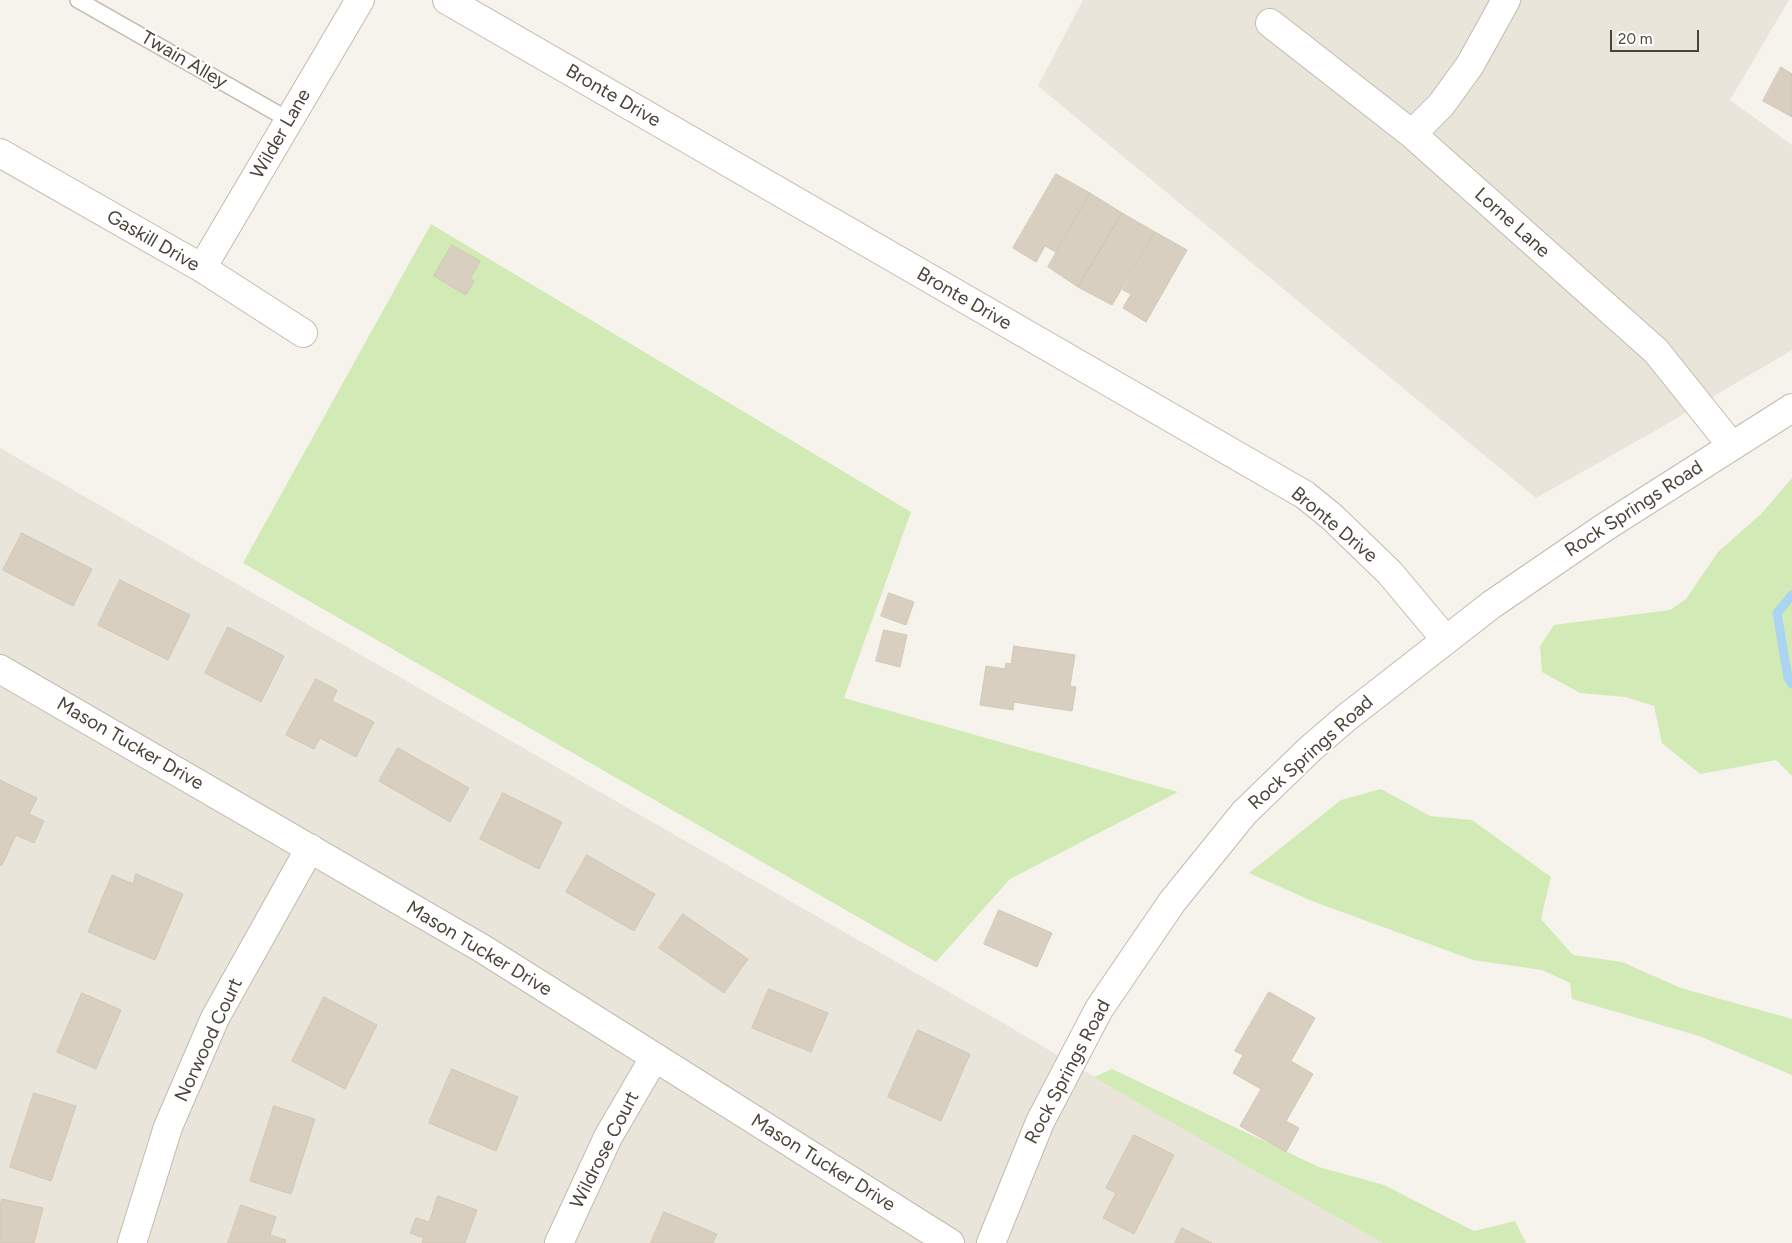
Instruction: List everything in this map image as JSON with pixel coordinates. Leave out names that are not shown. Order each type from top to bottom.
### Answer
[{"type":"street","name":"Wilder Lane","points":[[202,268],[360,0]]},
{"type":"street","name":"Bronte Drive","points":[[447,0],[1305,495],[1332,517],[1390,573],[1446,640]]},
{"type":"street","points":[[1412,134],[1442,105],[1470,65],[1506,0]]},
{"type":"street","name":"Lorne Lane","points":[[1270,22],[1412,134],[1656,351],[1732,446]]},
{"type":"street","name":"Gaskill Drive","points":[[0,153],[202,268],[304,333]]},
{"type":"street","name":"Rock Springs Road","points":[[991,1243],[1040,1122],[1099,1009],[1172,902],[1244,813],[1310,749],[1346,718],[1491,605],[1605,527],[1792,408]]},
{"type":"street","name":"Mason Tucker Drive","points":[[0,669],[483,949],[950,1243]]},
{"type":"street","name":"Norwood Court","points":[[132,1243],[168,1127],[215,1018],[310,848]]},
{"type":"street","name":"Wildrose Court","points":[[560,1243],[608,1137],[654,1058]]},
{"type":"lane","name":"Twain Alley","points":[[78,0],[289,120]]},
{"type":"shaded area","points":[[1083,0],[1789,0],[1730,100],[1792,145],[1792,350],[1536,498],[1038,86]]},
{"type":"shaded area","points":[[0,448],[1003,1023],[1255,1171],[1383,1243],[0,1243]]},
{"type":"green space","points":[[431,224],[911,512],[844,698],[1178,792],[1010,879],[936,962],[243,563]]},
{"type":"green space","points":[[1792,478],[1792,776],[1776,760],[1700,774],[1662,743],[1654,706],[1626,697],[1580,693],[1542,672],[1540,646],[1554,625],[1670,610],[1686,599],[1718,552],[1761,514]]},
{"type":"green space","points":[[1381,789],[1430,816],[1472,820],[1551,877],[1541,919],[1573,955],[1622,962],[1681,988],[1792,1019],[1792,1075],[1699,1036],[1572,999],[1570,983],[1542,970],[1473,960],[1312,901],[1249,873],[1341,800]]},
{"type":"green space","points":[[1112,1069],[1319,1167],[1384,1185],[1474,1231],[1515,1221],[1526,1243],[1383,1243],[1094,1077]]},
{"type":"building","points":[[1781,67],[1792,74],[1792,117],[1763,101]]},
{"type":"building","points":[[1056,174],[1090,193],[1056,252],[1045,246],[1036,262],[1013,248]]},
{"type":"building","points":[[1090,193],[1122,213],[1078,287],[1048,267]]},
{"type":"building","points":[[1122,213],[1155,232],[1112,305],[1078,287]]},
{"type":"building","points":[[1155,232],[1187,250],[1146,322],[1123,308],[1131,294],[1123,290]]},
{"type":"building","points":[[452,245],[480,261],[470,279],[474,281],[466,295],[434,276]]},
{"type":"building","points":[[22,533],[92,569],[73,606],[3,570]]},
{"type":"building","points":[[120,580],[190,615],[168,660],[98,625]]},
{"type":"building","points":[[889,593],[914,602],[906,625],[881,616]]},
{"type":"building","points":[[228,627],[284,656],[261,702],[205,673]]},
{"type":"building","points":[[884,630],[907,635],[900,667],[876,661]]},
{"type":"building","points":[[1014,646],[1075,655],[1070,686],[1076,687],[1072,711],[1014,702],[1013,710],[980,705],[986,666],[1005,669],[1006,663],[1011,664]]},
{"type":"building","points":[[316,679],[337,690],[332,701],[374,722],[356,757],[320,738],[314,749],[286,735]]},
{"type":"building","points":[[398,748],[469,788],[450,822],[379,781]]},
{"type":"building","points":[[0,780],[37,798],[29,814],[44,821],[34,843],[16,835],[2,865],[0,865]]},
{"type":"building","points":[[503,793],[562,822],[539,869],[480,839]]},
{"type":"building","points":[[587,855],[655,894],[634,931],[566,892]]},
{"type":"building","points":[[136,874],[183,894],[155,960],[88,932],[112,875],[133,884]]},
{"type":"building","points":[[999,910],[1052,933],[1037,967],[984,944]]},
{"type":"building","points":[[683,914],[748,959],[724,993],[659,948]]},
{"type":"building","points":[[769,989],[828,1013],[811,1052],[752,1028]]},
{"type":"building","points":[[1269,992],[1315,1018],[1291,1061],[1313,1074],[1286,1121],[1299,1128],[1286,1152],[1240,1126],[1261,1089],[1233,1073],[1243,1055],[1235,1051]]},
{"type":"building","points":[[82,993],[121,1010],[96,1069],[57,1052]]},
{"type":"building","points":[[324,997],[377,1025],[345,1089],[292,1061]]},
{"type":"building","points":[[918,1030],[970,1054],[941,1121],[888,1097]]},
{"type":"building","points":[[452,1069],[518,1097],[496,1151],[429,1123]]},
{"type":"building","points":[[34,1093],[76,1106],[51,1181],[10,1167]]},
{"type":"building","points":[[274,1106],[315,1119],[291,1194],[250,1181]]},
{"type":"building","points":[[1134,1135],[1174,1155],[1134,1234],[1103,1218],[1116,1193],[1106,1188]]},
{"type":"building","points":[[438,1196],[477,1210],[465,1243],[422,1243],[424,1238],[410,1233],[416,1218],[429,1222]]},
{"type":"building","points":[[2,1199],[43,1208],[34,1243],[0,1243],[0,1208]]},
{"type":"building","points":[[241,1205],[276,1217],[270,1235],[286,1240],[285,1243],[228,1243]]},
{"type":"building","points":[[664,1212],[717,1234],[713,1243],[651,1243]]},
{"type":"building","points":[[1182,1228],[1212,1243],[1175,1243]]},
{"type":"waterway","points":[[1792,595],[1777,613],[1788,678],[1792,684]]}]
